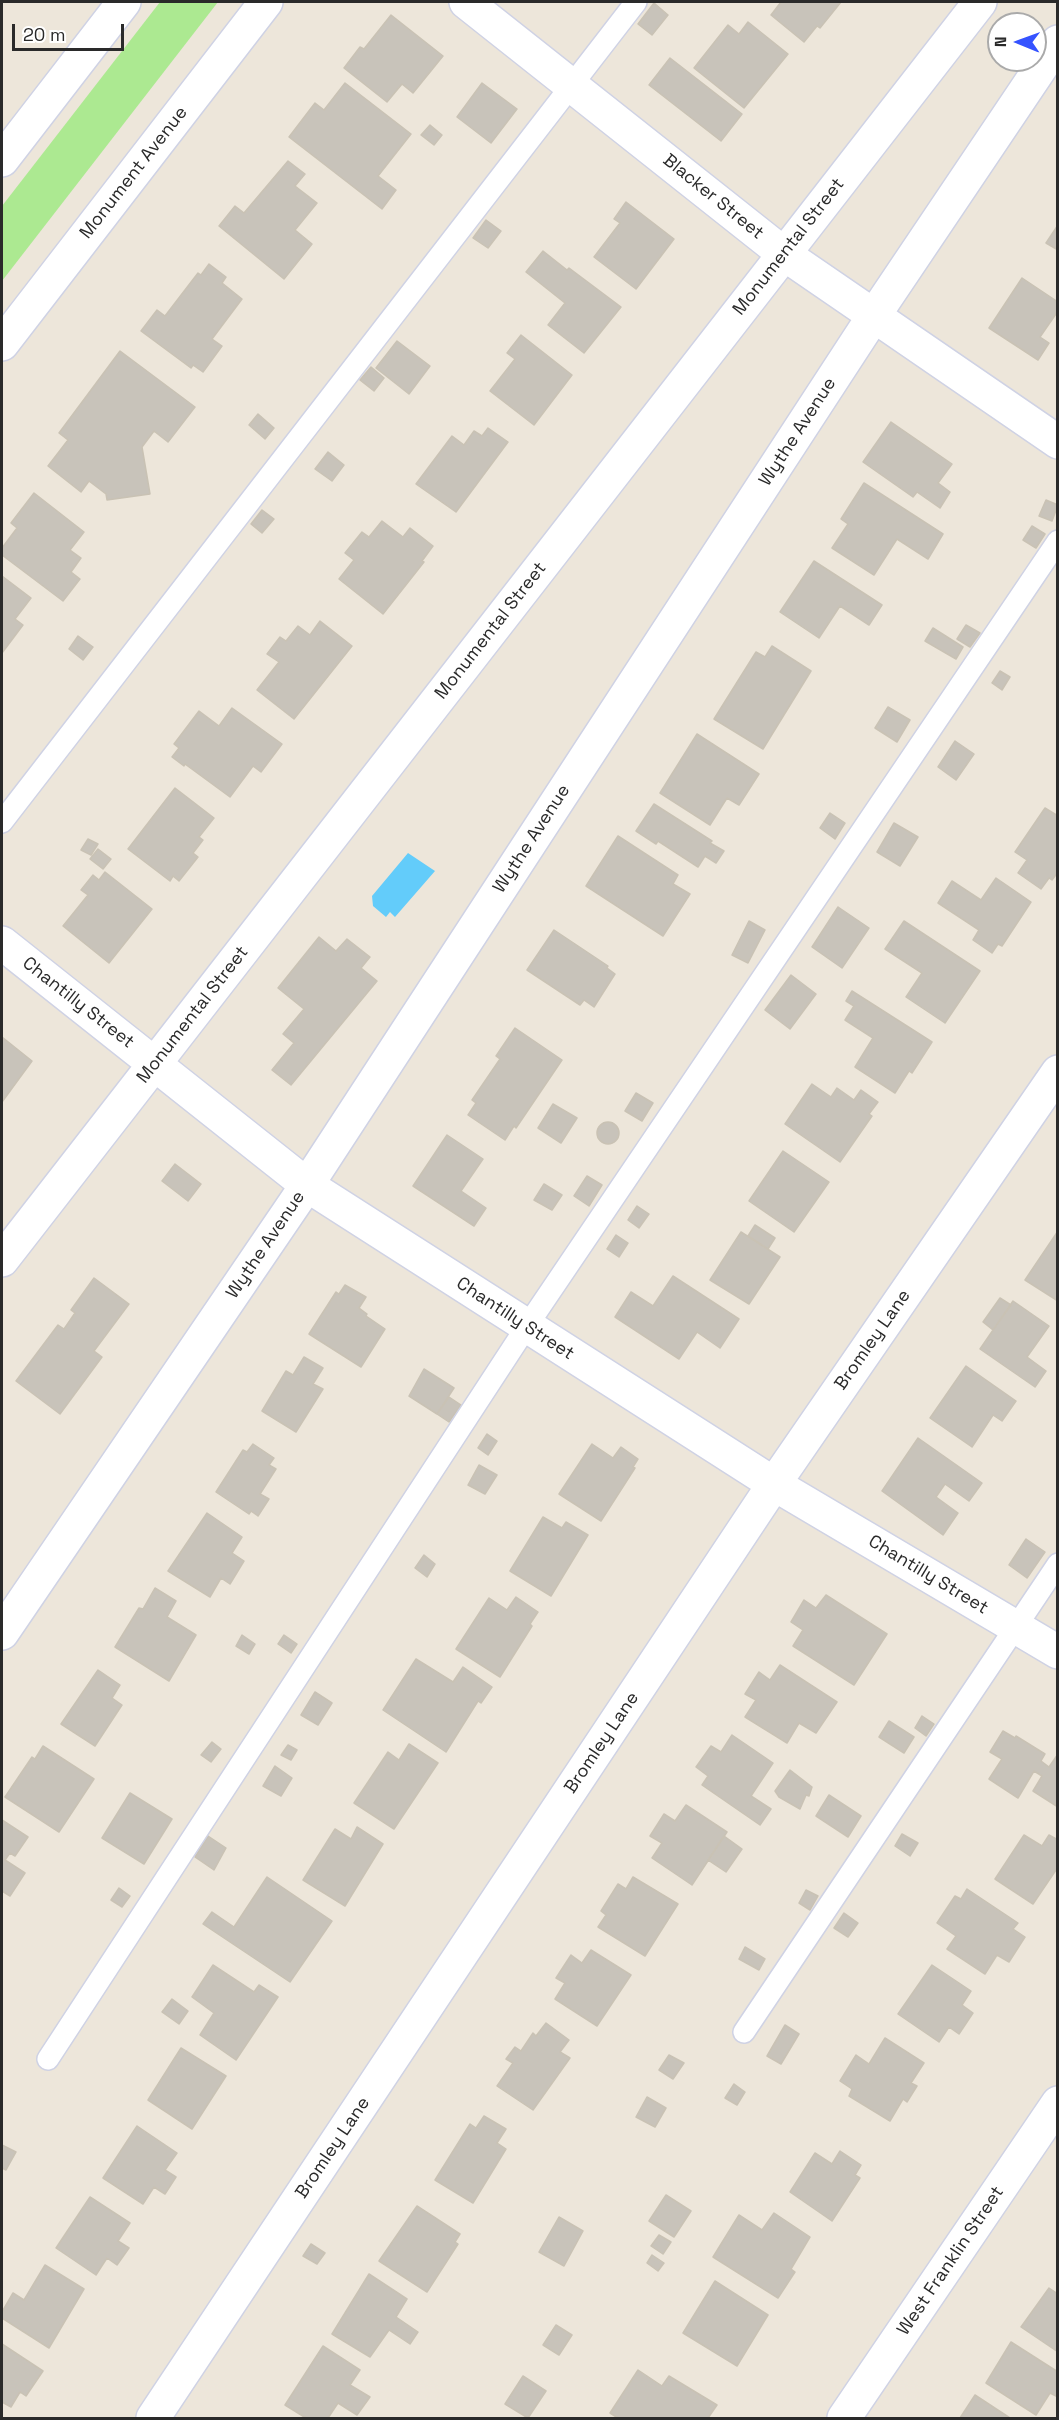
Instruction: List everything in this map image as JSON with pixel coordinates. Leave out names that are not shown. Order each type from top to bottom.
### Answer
[{"type":"street","points":[[2,160],[124,2]]},
{"type":"street","name":"Monument Avenue","points":[[2,344],[266,2]]},
{"type":"street","name":"Blacker Street","points":[[466,2],[784,254],[1058,442]]},
{"type":"street","name":"Monumental Street","points":[[2,1260],[980,2]]},
{"type":"street","name":"Wythe Avenue","points":[[2,1633],[307,1185],[873,317],[1058,42]]},
{"type":"street","name":"Chantilly Street","points":[[2,944],[307,1185],[774,1484],[1058,1652]]},
{"type":"street","name":"Bromley Lane","points":[[153,2418],[774,1484],[1058,1072]]},
{"type":"street","name":"West Franklin Street","points":[[844,2418],[1058,2103]]},
{"type":"lane","points":[[2,822],[636,2]]},
{"type":"lane","points":[[48,2059],[527,1326],[1058,541]]},
{"type":"lane","points":[[744,2032],[1058,1564]]},
{"type":"green space","points":[[160,2],[218,2],[2,281],[2,206]]},
{"type":"water","points":[[408,853],[435,871],[395,917],[390,912],[386,917],[373,906],[372,896]]},
{"type":"building","points":[[781,2],[841,2],[820,28],[817,26],[804,42],[771,15]]},
{"type":"building","points":[[654,3],[668,15],[652,35],[638,24]]},
{"type":"building","points":[[391,15],[443,56],[413,93],[402,84],[387,102],[344,68],[360,47],[364,49]]},
{"type":"building","points":[[748,22],[788,54],[744,108],[694,68],[728,25],[739,34]]},
{"type":"building","points":[[670,58],[742,114],[721,141],[649,85]]},
{"type":"building","points":[[345,83],[411,134],[378,176],[396,190],[382,209],[289,137],[315,103],[324,110]]},
{"type":"building","points":[[482,83],[517,109],[491,143],[457,117]]},
{"type":"building","points":[[430,125],[442,135],[434,145],[421,135]]},
{"type":"building","points":[[288,161],[305,174],[295,186],[317,203],[295,230],[312,244],[284,279],[219,226],[235,206],[244,213]]},
{"type":"building","points":[[626,202],[674,239],[636,289],[594,257],[620,223],[614,219]]},
{"type":"building","points":[[486,220],[501,231],[488,248],[473,238]]},
{"type":"building","points":[[1058,225],[1058,250],[1046,243]]},
{"type":"building","points":[[543,251],[621,307],[584,353],[548,325],[565,303],[526,272]]},
{"type":"building","points":[[209,264],[226,277],[222,283],[242,299],[212,339],[222,346],[203,372],[193,365],[191,368],[141,331],[157,310],[165,316],[198,273],[201,275]]},
{"type":"building","points":[[1022,278],[1058,302],[1058,311],[1040,337],[1049,343],[1038,360],[989,328]]},
{"type":"building","points":[[521,335],[572,375],[534,425],[490,391],[515,359],[507,353]]},
{"type":"building","points":[[397,341],[430,366],[409,394],[376,368]]},
{"type":"building","points":[[120,351],[195,407],[168,442],[154,431],[142,447],[150,494],[107,500],[106,494],[89,481],[81,492],[48,466],[68,440],[59,433]]},
{"type":"building","points":[[371,367],[384,378],[374,391],[360,380]]},
{"type":"building","points":[[258,414],[274,428],[265,439],[249,425]]},
{"type":"building","points":[[891,422],[952,464],[938,483],[950,492],[940,508],[917,492],[913,497],[863,462]]},
{"type":"building","points":[[488,428],[508,442],[456,512],[416,484],[452,436],[464,445],[474,431],[482,436]]},
{"type":"building","points":[[328,452],[344,465],[332,481],[315,469]]},
{"type":"building","points":[[864,483],[943,534],[928,559],[897,539],[874,575],[832,548],[848,524],[841,519]]},
{"type":"building","points":[[34,493],[84,532],[70,550],[81,558],[71,572],[80,579],[63,601],[2,555],[2,548],[17,528],[11,523]]},
{"type":"building","points":[[1046,500],[1058,505],[1052,521],[1039,516]]},
{"type":"building","points":[[262,510],[274,519],[262,533],[251,524]]},
{"type":"building","points":[[382,521],[403,537],[410,528],[433,546],[422,561],[424,562],[383,614],[339,579],[354,560],[345,553],[362,532],[369,537]]},
{"type":"building","points":[[1032,526],[1045,534],[1036,548],[1023,540]]},
{"type":"building","points":[[814,561],[882,605],[869,625],[840,606],[819,638],[780,612]]},
{"type":"building","points":[[2,576],[31,598],[15,619],[23,625],[2,653]]},
{"type":"building","points":[[320,621],[352,646],[294,719],[257,690],[279,662],[267,654],[280,637],[286,641],[298,626],[310,635]]},
{"type":"building","points":[[966,625],[980,633],[970,647],[957,639]]},
{"type":"building","points":[[933,628],[963,647],[956,659],[925,641]]},
{"type":"building","points":[[78,636],[93,647],[83,660],[69,649]]},
{"type":"building","points":[[772,646],[811,671],[763,749],[714,719],[756,652],[765,657]]},
{"type":"building","points":[[1000,671],[1010,677],[1002,690],[992,683]]},
{"type":"building","points":[[888,707],[910,720],[897,742],[875,728]]},
{"type":"building","points":[[232,708],[282,744],[261,772],[253,766],[230,797],[172,757],[179,748],[174,744],[199,711],[219,726]]},
{"type":"building","points":[[697,734],[759,774],[739,805],[727,798],[710,825],[660,793]]},
{"type":"building","points":[[955,741],[974,754],[956,780],[938,767]]},
{"type":"building","points":[[175,788],[214,818],[199,837],[203,840],[193,853],[198,857],[179,881],[173,876],[170,881],[128,849]]},
{"type":"building","points":[[654,804],[724,851],[716,863],[705,856],[698,867],[658,841],[656,844],[636,831]]},
{"type":"building","points":[[1045,808],[1058,816],[1058,872],[1052,880],[1049,878],[1041,889],[1018,873],[1027,860],[1015,852]]},
{"type":"building","points":[[830,813],[845,823],[835,839],[820,828]]},
{"type":"building","points":[[894,823],[918,837],[900,866],[877,852]]},
{"type":"building","points":[[618,836],[678,875],[673,884],[690,894],[663,936],[586,886]]},
{"type":"building","points":[[88,839],[98,844],[91,855],[81,850]]},
{"type":"building","points":[[98,849],[111,859],[103,869],[90,859]]},
{"type":"building","points":[[105,872],[152,909],[109,963],[63,926],[88,895],[81,890],[93,875],[99,880]]},
{"type":"building","points":[[996,878],[1031,902],[1002,946],[998,944],[992,953],[973,940],[979,930],[938,903],[952,881],[981,900]]},
{"type":"building","points":[[838,907],[869,928],[842,968],[812,947]]},
{"type":"building","points":[[749,921],[765,930],[748,963],[732,955]]},
{"type":"building","points":[[904,921],[980,971],[945,1023],[906,997],[922,973],[885,949]]},
{"type":"building","points":[[554,930],[608,966],[607,968],[615,974],[594,1007],[584,1000],[580,1005],[527,970]]},
{"type":"building","points":[[319,937],[336,951],[347,939],[370,957],[361,968],[377,981],[291,1085],[272,1070],[294,1043],[283,1034],[304,1009],[278,988]]},
{"type":"building","points":[[791,975],[816,994],[790,1029],[765,1010]]},
{"type":"building","points":[[852,991],[932,1042],[912,1073],[909,1071],[895,1093],[855,1067],[873,1038],[845,1020],[854,1006],[846,1001]]},
{"type":"building","points":[[515,1028],[562,1060],[516,1128],[514,1126],[505,1140],[468,1115],[476,1103],[472,1100],[500,1059],[496,1056]]},
{"type":"building","points":[[2,1037],[32,1061],[2,1102]]},
{"type":"building","points":[[812,1084],[831,1097],[837,1088],[854,1100],[861,1090],[878,1102],[869,1114],[872,1116],[840,1162],[785,1124]]},
{"type":"building","points":[[636,1093],[653,1103],[642,1121],[625,1111]]},
{"type":"building","points":[[553,1104],[577,1118],[561,1143],[538,1128]]},
{"type":"building","points":[[608,1122],[616,1125],[619,1133],[616,1141],[608,1144],[600,1141],[597,1133],[600,1125]]},
{"type":"building","points":[[447,1135],[483,1159],[461,1191],[486,1208],[474,1226],[413,1186]]},
{"type":"building","points":[[783,1151],[829,1182],[794,1232],[749,1201]]},
{"type":"building","points":[[175,1164],[201,1184],[188,1201],[162,1181]]},
{"type":"building","points":[[587,1176],[602,1185],[589,1206],[574,1196]]},
{"type":"building","points":[[544,1184],[562,1195],[552,1210],[534,1200]]},
{"type":"building","points":[[637,1206],[649,1214],[639,1228],[628,1220]]},
{"type":"building","points":[[755,1225],[775,1238],[768,1249],[748,1236]]},
{"type":"building","points":[[1058,1231],[1058,1301],[1025,1280]]},
{"type":"building","points":[[741,1232],[780,1257],[749,1304],[710,1280]]},
{"type":"building","points":[[616,1235],[628,1243],[619,1257],[607,1249]]},
{"type":"building","points":[[673,1276],[739,1319],[720,1348],[697,1332],[679,1359],[615,1317],[631,1292],[653,1306]]},
{"type":"building","points":[[94,1278],[129,1304],[94,1351],[102,1357],[60,1414],[16,1381],[58,1325],[64,1329],[75,1313],[71,1310]]},
{"type":"building","points":[[345,1285],[366,1297],[359,1308],[367,1314],[366,1316],[385,1329],[361,1367],[309,1334],[336,1292],[339,1294]]},
{"type":"building","points":[[1000,1298],[1011,1305],[993,1330],[983,1322]]},
{"type":"building","points":[[1013,1301],[1049,1326],[1027,1357],[1046,1371],[1035,1387],[980,1349]]},
{"type":"building","points":[[304,1357],[323,1368],[313,1384],[323,1389],[296,1432],[262,1411],[286,1371],[293,1375]]},
{"type":"building","points":[[966,1366],[1016,1401],[1002,1421],[993,1415],[972,1447],[930,1418]]},
{"type":"building","points":[[424,1369],[454,1388],[437,1414],[409,1396]]},
{"type":"building","points":[[449,1397],[461,1405],[449,1422],[437,1414]]},
{"type":"building","points":[[487,1434],[497,1441],[488,1455],[478,1448]]},
{"type":"building","points":[[918,1438],[982,1483],[969,1501],[945,1484],[936,1497],[958,1513],[943,1535],[882,1491]]},
{"type":"building","points":[[253,1444],[274,1458],[269,1465],[276,1469],[260,1494],[269,1499],[258,1516],[251,1511],[249,1514],[216,1492],[243,1450],[247,1452]]},
{"type":"building","points":[[592,1444],[613,1458],[621,1447],[638,1459],[633,1467],[635,1468],[601,1521],[559,1494]]},
{"type":"building","points":[[479,1465],[497,1475],[485,1494],[468,1485]]},
{"type":"building","points":[[207,1513],[242,1537],[232,1553],[244,1561],[230,1584],[221,1578],[210,1597],[168,1571]]},
{"type":"building","points":[[543,1517],[562,1528],[566,1522],[588,1535],[551,1596],[510,1571]]},
{"type":"building","points":[[1026,1539],[1045,1552],[1027,1578],[1009,1565]]},
{"type":"building","points":[[424,1555],[435,1564],[427,1577],[415,1568]]},
{"type":"building","points":[[155,1588],[176,1601],[167,1617],[196,1635],[169,1681],[115,1647],[139,1608],[143,1609]]},
{"type":"building","points":[[826,1595],[887,1634],[854,1685],[793,1646],[803,1630],[791,1622],[804,1600],[816,1608]]},
{"type":"building","points":[[516,1597],[538,1612],[530,1624],[532,1626],[500,1677],[456,1649],[489,1598],[507,1610]]},
{"type":"building","points":[[242,1635],[255,1644],[249,1654],[236,1646]]},
{"type":"building","points":[[284,1635],[297,1644],[291,1653],[278,1644]]},
{"type":"building","points":[[416,1659],[453,1682],[463,1667],[492,1687],[481,1703],[478,1701],[446,1752],[383,1710]]},
{"type":"building","points":[[780,1665],[837,1702],[816,1733],[799,1723],[787,1743],[745,1717],[756,1700],[745,1694],[759,1672],[770,1680]]},
{"type":"building","points":[[98,1670],[120,1685],[112,1698],[122,1705],[95,1746],[61,1724]]},
{"type":"building","points":[[315,1692],[332,1703],[318,1725],[301,1715]]},
{"type":"building","points":[[922,1716],[934,1724],[926,1736],[915,1728]]},
{"type":"building","points":[[889,1721],[914,1737],[904,1753],[879,1737]]},
{"type":"building","points":[[1003,1731],[1015,1738],[1016,1736],[1045,1754],[1041,1761],[1049,1767],[1058,1754],[1058,1807],[1033,1791],[1042,1776],[1034,1771],[1018,1798],[989,1779],[1002,1759],[990,1752]]},
{"type":"building","points":[[732,1735],[773,1763],[751,1796],[771,1809],[760,1825],[702,1785],[708,1776],[696,1767],[711,1746],[721,1752]]},
{"type":"building","points":[[212,1742],[221,1749],[211,1762],[201,1755]]},
{"type":"building","points":[[409,1744],[438,1763],[394,1829],[354,1803],[388,1752],[399,1760]]},
{"type":"building","points":[[288,1745],[297,1750],[291,1760],[281,1755]]},
{"type":"building","points":[[43,1746],[94,1779],[59,1832],[5,1797],[32,1757],[35,1759]]},
{"type":"building","points":[[275,1766],[292,1778],[281,1796],[263,1786]]},
{"type":"building","points":[[790,1770],[812,1787],[800,1809],[779,1797],[775,1791]]},
{"type":"building","points":[[130,1793],[172,1819],[144,1864],[102,1838]]},
{"type":"building","points":[[829,1795],[861,1816],[848,1837],[816,1816]]},
{"type":"building","points":[[686,1805],[727,1832],[692,1885],[652,1858],[662,1843],[650,1836],[664,1814],[675,1821]]},
{"type":"building","points":[[2,1820],[28,1837],[15,1856],[10,1853],[5,1860],[25,1873],[10,1896],[2,1891]]},
{"type":"building","points":[[357,1827],[383,1844],[345,1906],[303,1880],[335,1829],[351,1839]]},
{"type":"building","points":[[902,1834],[918,1843],[910,1856],[895,1846]]},
{"type":"building","points":[[1024,1835],[1042,1846],[1049,1835],[1058,1840],[1058,1867],[1033,1904],[995,1879]]},
{"type":"building","points":[[208,1836],[226,1848],[214,1870],[195,1857]]},
{"type":"building","points":[[724,1836],[742,1849],[726,1872],[708,1860]]},
{"type":"building","points":[[267,1877],[332,1921],[290,1982],[203,1924],[212,1912],[234,1927]]},
{"type":"building","points":[[633,1877],[678,1904],[645,1956],[598,1927],[606,1915],[601,1911],[618,1884],[626,1889]]},
{"type":"building","points":[[119,1888],[130,1896],[122,1907],[111,1900]]},
{"type":"building","points":[[967,1889],[1018,1923],[1013,1929],[1025,1937],[1009,1962],[997,1955],[985,1974],[947,1949],[956,1936],[937,1923],[955,1896],[961,1899]]},
{"type":"building","points":[[806,1890],[818,1896],[810,1910],[799,1903]]},
{"type":"building","points":[[844,1913],[858,1923],[848,1937],[834,1928]]},
{"type":"building","points":[[745,1947],[765,1959],[759,1970],[739,1959]]},
{"type":"building","points":[[591,1950],[631,1975],[597,2026],[555,1999],[565,1983],[556,1978],[571,1955],[582,1963]]},
{"type":"building","points":[[213,1965],[254,1992],[259,1985],[278,1997],[236,2060],[200,2035],[214,2013],[192,1997]]},
{"type":"building","points":[[932,1965],[971,1991],[962,2005],[973,2013],[959,2034],[949,2027],[939,2042],[898,2014]]},
{"type":"building","points":[[172,1999],[188,2011],[179,2024],[162,2012]]},
{"type":"building","points":[[546,2023],[569,2040],[560,2052],[570,2058],[533,2110],[497,2086],[513,2063],[506,2059],[515,2047],[521,2051],[533,2033],[536,2036]]},
{"type":"building","points":[[785,2025],[799,2034],[781,2064],[767,2056]]},
{"type":"building","points":[[885,2038],[924,2063],[911,2083],[917,2086],[907,2102],[903,2099],[890,2121],[849,2096],[852,2089],[840,2081],[856,2055],[869,2064]]},
{"type":"building","points":[[181,2048],[226,2076],[192,2129],[148,2100]]},
{"type":"building","points":[[669,2055],[684,2063],[673,2079],[659,2070]]},
{"type":"building","points":[[734,2084],[745,2092],[737,2105],[725,2098]]},
{"type":"building","points":[[647,2097],[666,2108],[655,2127],[636,2117]]},
{"type":"building","points":[[484,2116],[506,2129],[497,2143],[506,2149],[473,2203],[435,2180],[470,2124],[476,2128]]},
{"type":"building","points":[[137,2126],[177,2153],[165,2170],[176,2177],[165,2194],[154,2187],[143,2204],[103,2178]]},
{"type":"building","points":[[2,2145],[16,2152],[6,2170],[2,2168]]},
{"type":"building","points":[[840,2151],[861,2165],[855,2175],[860,2178],[832,2221],[790,2192],[815,2153],[832,2164]]},
{"type":"building","points":[[666,2195],[691,2211],[674,2237],[649,2221]]},
{"type":"building","points":[[90,2197],[130,2223],[118,2241],[129,2248],[117,2265],[107,2258],[96,2275],[56,2248]]},
{"type":"building","points":[[417,2206],[460,2234],[455,2242],[458,2244],[427,2292],[379,2261]]},
{"type":"building","points":[[774,2213],[810,2237],[791,2269],[795,2272],[778,2298],[713,2257],[739,2215],[762,2230]]},
{"type":"building","points":[[559,2217],[583,2231],[564,2266],[539,2252]]},
{"type":"building","points":[[659,2235],[671,2242],[663,2254],[651,2246]]},
{"type":"building","points":[[311,2244],[325,2253],[317,2264],[303,2256]]},
{"type":"building","points":[[652,2255],[664,2263],[658,2271],[647,2263]]},
{"type":"building","points":[[45,2265],[84,2289],[49,2348],[2,2318],[2,2312],[13,2293],[24,2300]]},
{"type":"building","points":[[369,2274],[407,2299],[396,2317],[418,2332],[410,2344],[389,2330],[370,2357],[332,2334]]},
{"type":"building","points":[[715,2281],[768,2315],[737,2366],[683,2333]]},
{"type":"building","points":[[1049,2288],[1058,2294],[1058,2352],[1021,2327]]},
{"type":"building","points":[[556,2325],[572,2335],[559,2355],[543,2345]]},
{"type":"building","points":[[1011,2342],[1058,2372],[1058,2397],[1050,2393],[1036,2415],[986,2383]]},
{"type":"building","points":[[2,2344],[43,2371],[26,2396],[20,2392],[11,2407],[2,2402]]},
{"type":"building","points":[[323,2346],[360,2370],[350,2385],[370,2397],[357,2415],[338,2403],[328,2418],[306,2418],[285,2405]]},
{"type":"building","points":[[638,2370],[662,2386],[669,2376],[717,2405],[708,2418],[618,2418],[610,2413]]},
{"type":"building","points":[[523,2376],[546,2391],[528,2418],[505,2404]]},
{"type":"building","points":[[975,2395],[1010,2418],[960,2418]]}]
